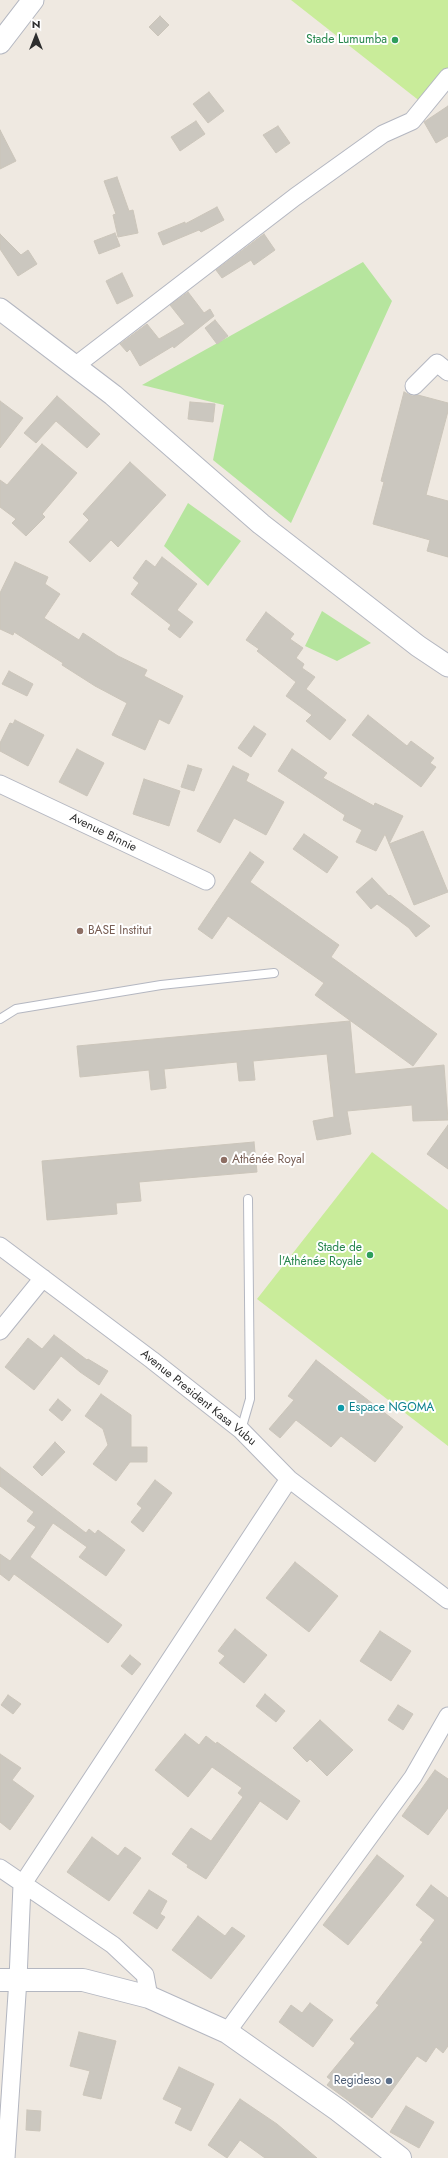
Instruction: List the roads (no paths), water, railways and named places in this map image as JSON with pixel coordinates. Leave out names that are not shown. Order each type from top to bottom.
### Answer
[{"type":"main road","points":[[9,1979],[83,1980],[149,1997],[227,2032],[338,2110],[400,2158]]},
{"type":"street","points":[[3,33],[33,0]]},
{"type":"street","points":[[75,366],[290,201],[383,134],[412,121],[448,77]]},
{"type":"street","points":[[0,309],[113,395],[261,524],[418,646],[448,666]]},
{"type":"street","points":[[414,386],[437,363],[448,372]]},
{"type":"street","name":"Avenue Binnie","points":[[0,784],[206,881]]},
{"type":"street","name":"Avenue President Kasa Vubu","points":[[0,1246],[241,1430],[289,1479],[448,1600]]},
{"type":"street","points":[[0,1331],[43,1278]]},
{"type":"street","points":[[6,2158],[9,1979],[22,1885],[289,1479]]},
{"type":"street","points":[[227,2032],[413,1777],[448,1716]]},
{"type":"street","points":[[0,1868],[22,1885],[113,1945],[145,1975],[149,1997]]},
{"type":"lane","points":[[0,1019],[16,1009],[161,985],[274,973]]},
{"type":"lane","points":[[241,1430],[250,1399],[248,1199]]},
{"type":"place","name":"Stade Lumumba","points":[[395,40]]},
{"type":"place","name":"BASE Institut","points":[[80,931]]},
{"type":"place","name":"Athénée Royal","points":[[224,1160]]},
{"type":"place","name":"Stade de l'Athénée Royale","points":[[370,1255]]},
{"type":"place","name":"Espace NGOMA","points":[[341,1408]]},
{"type":"place","name":"Regideso","points":[[389,2081]]}]
